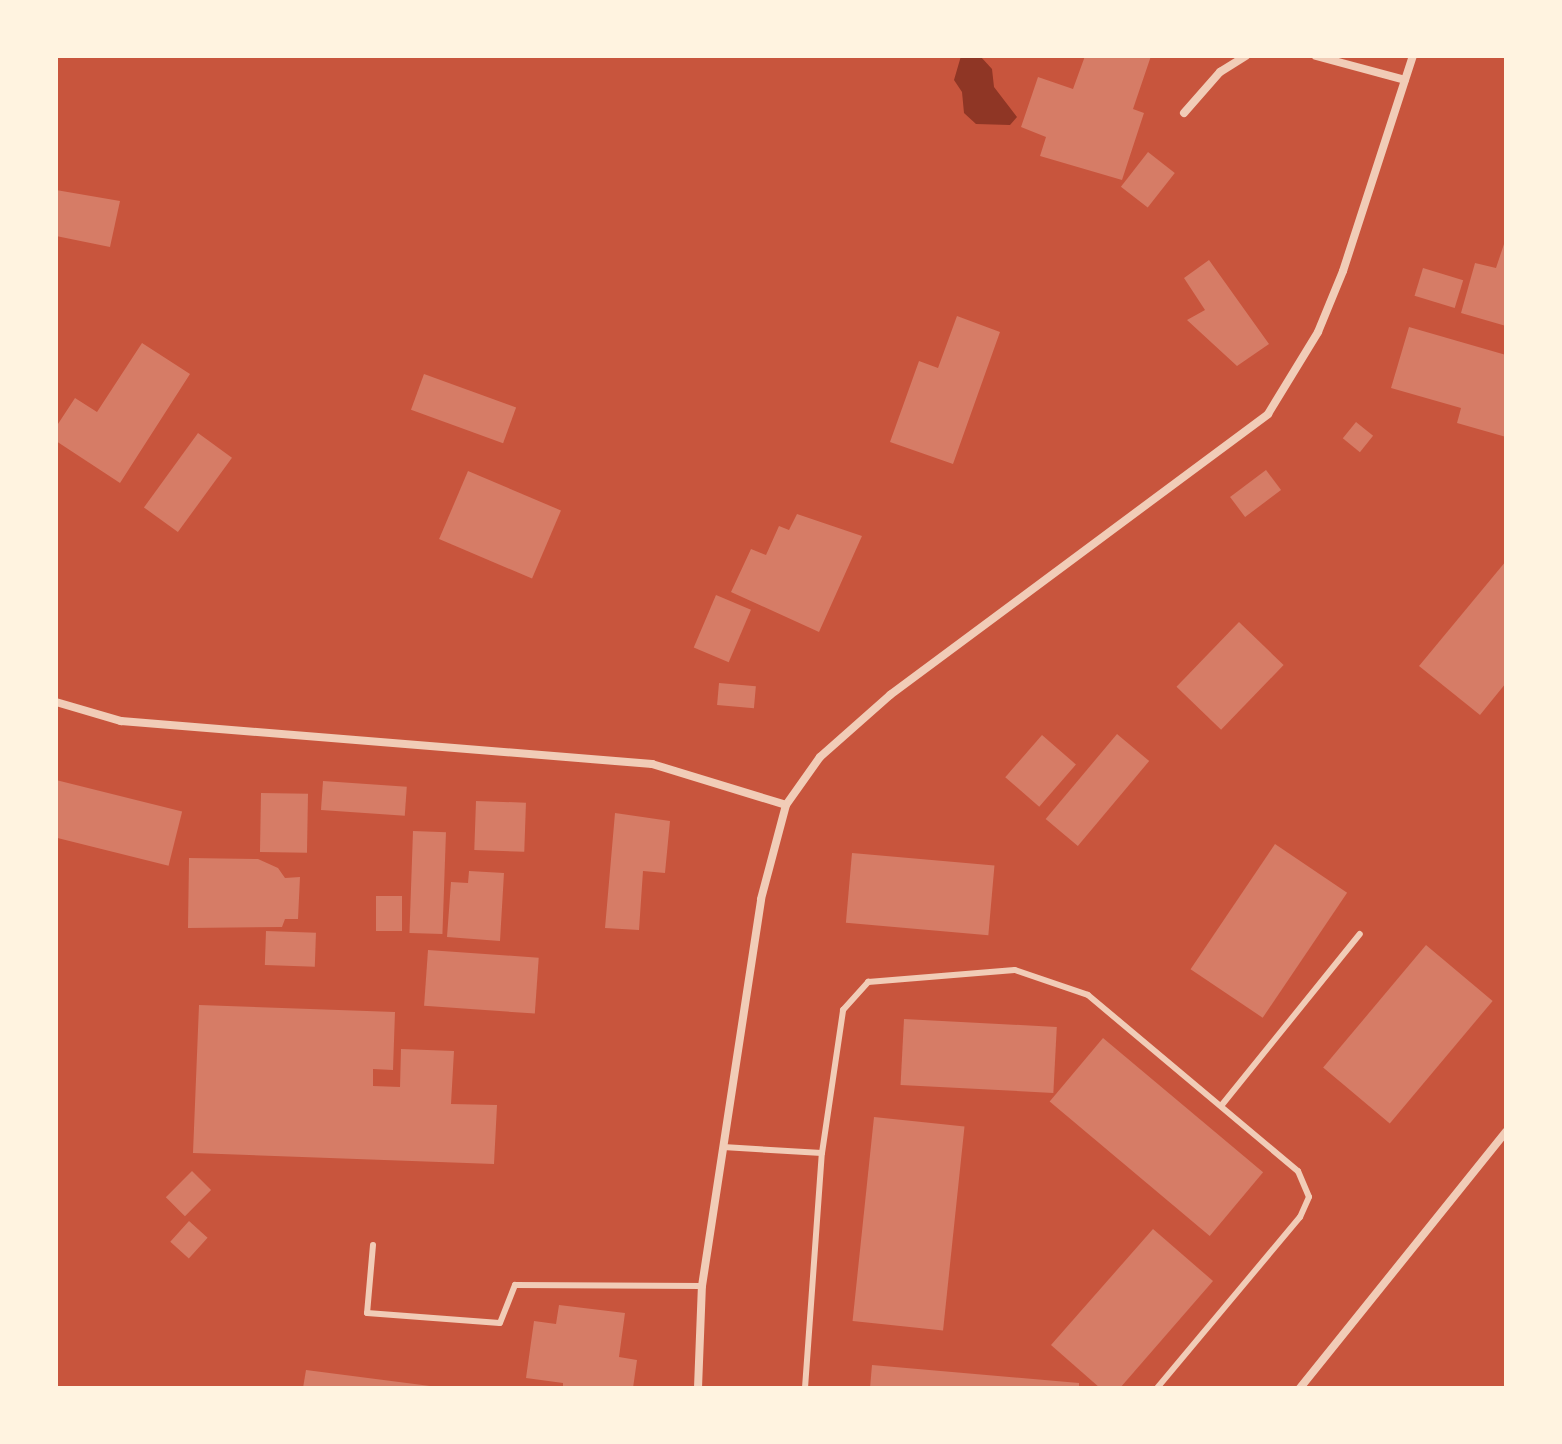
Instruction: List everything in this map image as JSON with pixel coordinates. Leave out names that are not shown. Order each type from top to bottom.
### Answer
[{"type":"street","points":[[1184,113],[1220,72],[1246,56]]},
{"type":"street","points":[[1316,56],[1405,80]]},
{"type":"street","points":[[698,1388],[702,1286],[761,899],[786,805],[820,757],[890,695],[1268,414],[1318,332],[1413,56]]},
{"type":"street","points":[[56,702],[121,721],[652,764],[786,805]]},
{"type":"street","points":[[1300,1388],[1506,1132]]},
{"type":"lane","points":[[1221,1106],[1360,934]]},
{"type":"lane","points":[[805,1388],[822,1153],[843,1010],[868,982],[1015,970],[1088,995],[1298,1171],[1309,1197],[1300,1217],[1157,1388]]},
{"type":"lane","points":[[723,1147],[822,1153]]},
{"type":"lane","points":[[373,1245],[367,1313],[500,1323],[515,1285],[702,1286]]},
{"type":"shaded area","points":[[961,56],[981,57],[992,69],[994,87],[1017,117],[1010,125],[976,124],[964,113],[962,92],[954,80]]},
{"type":"building","points":[[1085,56],[1151,56],[1133,109],[1144,113],[1122,180],[1040,156],[1046,137],[1021,127],[1038,77],[1073,89]]},
{"type":"building","points":[[1148,152],[1175,173],[1148,208],[1121,187]]},
{"type":"building","points":[[56,190],[120,201],[110,247],[56,236]]},
{"type":"building","points":[[1506,238],[1506,326],[1461,313],[1475,263],[1496,268]]},
{"type":"building","points":[[1209,260],[1269,344],[1237,366],[1187,320],[1205,310],[1184,278]]},
{"type":"building","points":[[1423,268],[1463,280],[1455,308],[1415,296]]},
{"type":"building","points":[[957,316],[1000,332],[953,464],[890,442],[919,361],[938,368]]},
{"type":"building","points":[[1409,327],[1506,355],[1506,437],[1457,423],[1461,408],[1391,388]]},
{"type":"building","points":[[142,343],[190,374],[120,483],[56,441],[56,427],[75,398],[97,412]]},
{"type":"building","points":[[424,374],[516,408],[503,443],[411,410]]},
{"type":"building","points":[[1356,422],[1373,436],[1360,452],[1343,438]]},
{"type":"building","points":[[198,433],[232,458],[178,532],[144,507]]},
{"type":"building","points":[[1266,470],[1281,490],[1245,517],[1230,497]]},
{"type":"building","points":[[468,471],[561,510],[532,579],[439,539]]},
{"type":"building","points":[[797,514],[862,536],[819,632],[731,592],[751,549],[766,555],[779,526],[789,530]]},
{"type":"building","points":[[1506,561],[1506,683],[1480,715],[1419,666]]},
{"type":"building","points":[[716,595],[751,610],[729,662],[694,647]]},
{"type":"building","points":[[1239,622],[1284,665],[1221,730],[1176,687]]},
{"type":"building","points":[[719,683],[756,686],[754,708],[717,705]]},
{"type":"building","points":[[1117,734],[1149,761],[1078,846],[1046,819]]},
{"type":"building","points":[[1042,735],[1076,765],[1039,807],[1005,777]]},
{"type":"building","points":[[56,780],[182,811],[169,866],[56,838]]},
{"type":"building","points":[[323,781],[407,787],[405,816],[321,810]]},
{"type":"building","points":[[261,793],[308,794],[307,853],[260,852]]},
{"type":"building","points":[[476,801],[526,803],[524,852],[474,850]]},
{"type":"building","points":[[615,813],[670,821],[665,873],[643,871],[639,930],[605,928]]},
{"type":"building","points":[[413,831],[446,832],[442,934],[409,933]]},
{"type":"building","points":[[1275,844],[1347,893],[1263,1018],[1191,969]]},
{"type":"building","points":[[852,853],[994,865],[988,935],[846,923]]},
{"type":"building","points":[[189,858],[258,859],[278,868],[285,878],[300,877],[298,919],[285,919],[282,927],[188,928]]},
{"type":"building","points":[[469,871],[504,873],[500,941],[447,937],[451,882],[468,883]]},
{"type":"building","points":[[376,896],[402,896],[402,931],[376,931]]},
{"type":"building","points":[[266,931],[316,933],[315,967],[265,965]]},
{"type":"building","points":[[1426,945],[1493,1001],[1390,1123],[1323,1068]]},
{"type":"building","points":[[428,950],[539,958],[535,1014],[424,1006]]},
{"type":"building","points":[[199,1005],[395,1012],[393,1070],[373,1069],[373,1086],[400,1087],[401,1049],[454,1051],[451,1104],[497,1105],[494,1164],[193,1153]]},
{"type":"building","points":[[904,1019],[1057,1027],[1053,1093],[901,1085]]},
{"type":"building","points":[[1103,1038],[1263,1172],[1210,1236],[1050,1102]]},
{"type":"building","points":[[874,1117],[965,1127],[943,1330],[853,1321]]},
{"type":"building","points":[[192,1171],[211,1190],[185,1216],[166,1197]]},
{"type":"building","points":[[189,1221],[208,1238],[189,1259],[170,1242]]},
{"type":"building","points":[[1153,1229],[1213,1281],[1120,1388],[1100,1388],[1051,1345]]},
{"type":"building","points":[[559,1305],[625,1313],[619,1357],[637,1360],[633,1388],[563,1388],[563,1383],[526,1378],[534,1321],[556,1324]]},
{"type":"building","points":[[872,1365],[1079,1383],[1079,1388],[870,1388]]},
{"type":"building","points":[[306,1370],[430,1386],[430,1388],[303,1388]]}]
